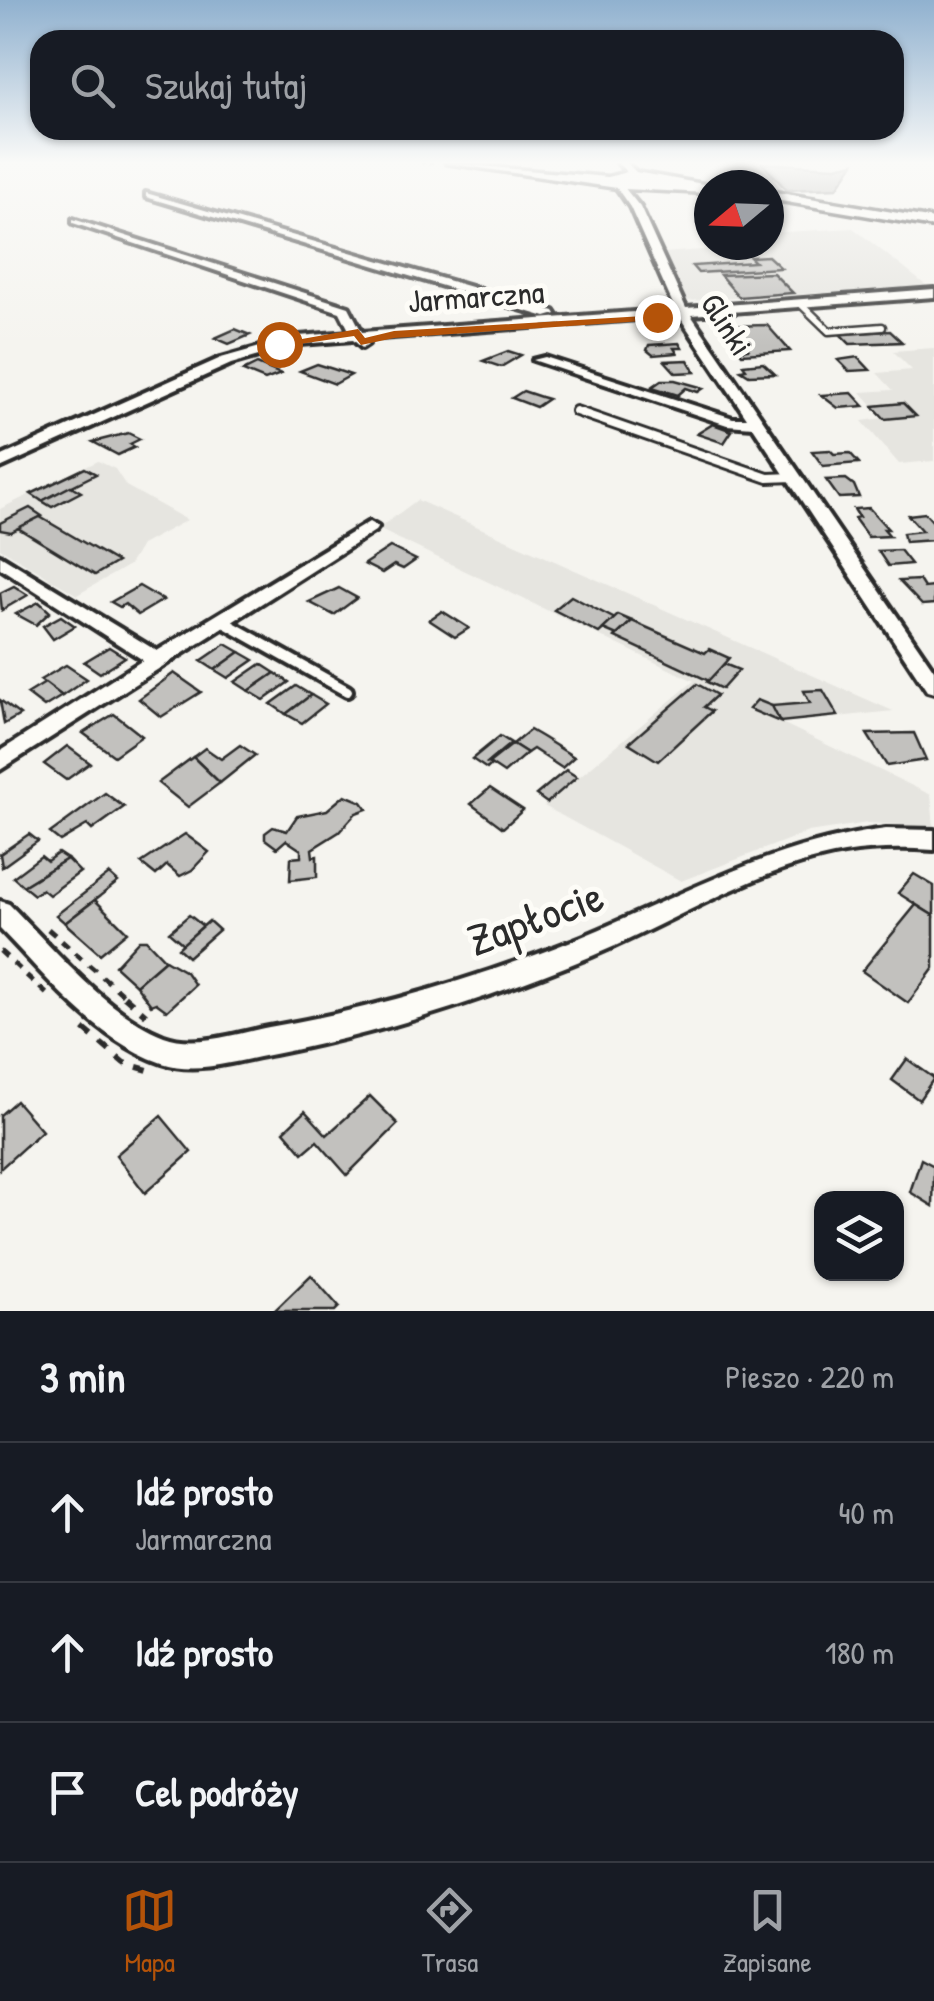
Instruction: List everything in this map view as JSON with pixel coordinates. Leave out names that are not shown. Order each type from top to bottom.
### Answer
[{"type":"street","points":[[87,224],[342,308],[360,339]]},
{"type":"street","points":[[247,224],[562,318]]},
{"type":"street","name":"Glinki","points":[[646,224],[654,259],[681,309],[934,686]]},
{"type":"street","name":"Jarmarczna","points":[[0,463],[236,357],[298,340],[360,339],[562,318],[934,293]]},
{"type":"street","name":"Glinki","points":[[540,360],[732,422],[756,423]]},
{"type":"street","points":[[0,762],[369,526]]},
{"type":"street","points":[[0,560],[157,660]]},
{"type":"street","name":"Zapłocie","points":[[156,1036],[184,1053],[379,1017],[578,950],[797,852],[887,838],[934,840]]},
{"type":"street","points":[[0,912],[81,991],[156,1036]]},
{"type":"lane","points":[[801,304],[829,331],[882,327]]},
{"type":"lane","points":[[576,411],[768,478],[793,477]]},
{"type":"lane","points":[[220,620],[347,691]]},
{"type":"path","points":[[44,925],[156,1036]]},
{"type":"shaded area","points":[[853,228],[928,287],[686,301],[663,253],[694,251],[694,260],[784,260],[784,232]]},
{"type":"shaded area","points":[[934,348],[934,461],[899,464],[862,421],[884,418],[861,392],[893,390],[877,373],[912,370],[893,351]]},
{"type":"shaded area","points":[[98,461],[115,469],[126,486],[187,520],[141,545],[129,565],[77,595],[0,548],[0,509]]},
{"type":"shaded area","points":[[417,500],[893,711],[782,723],[931,795],[934,827],[868,823],[808,832],[681,881],[544,806],[694,681],[378,529]]},
{"type":"building","points":[[772,260],[781,268],[698,273],[692,266]]},
{"type":"building","points":[[773,273],[793,293],[739,297],[720,275]]},
{"type":"building","points":[[767,325],[790,351],[742,354],[739,350],[748,349],[740,340],[746,339],[731,326]]},
{"type":"building","points":[[235,329],[250,335],[229,344],[215,338]]},
{"type":"building","points":[[890,331],[902,342],[850,344],[840,334]]},
{"type":"building","points":[[679,343],[682,348],[674,348],[677,353],[653,355],[647,350],[649,345]]},
{"type":"building","points":[[508,351],[521,355],[501,367],[483,361]]},
{"type":"building","points":[[858,357],[870,370],[849,371],[838,360]]},
{"type":"building","points":[[688,360],[695,372],[676,373],[665,361]]},
{"type":"building","points":[[763,363],[775,374],[749,375],[741,370],[746,369],[743,365]]},
{"type":"building","points":[[257,364],[281,374],[265,380],[243,371]]},
{"type":"building","points":[[317,364],[351,375],[335,384],[300,371]]},
{"type":"building","points":[[662,380],[704,388],[698,392],[686,388],[678,395],[652,387]]},
{"type":"building","points":[[523,391],[548,399],[536,407],[512,398]]},
{"type":"building","points":[[852,393],[864,406],[838,408],[821,395]]},
{"type":"building","points":[[903,403],[916,416],[885,419],[873,406]]},
{"type":"building","points":[[713,424],[732,431],[724,443],[697,434]]},
{"type":"building","points":[[128,433],[140,439],[130,444],[135,447],[118,455],[93,442]]},
{"type":"building","points":[[830,450],[834,454],[850,453],[859,463],[823,466],[812,451]]},
{"type":"building","points":[[85,468],[96,474],[42,501],[31,494]]},
{"type":"building","points":[[846,479],[859,497],[839,498],[826,480]]},
{"type":"building","points":[[71,486],[81,492],[52,507],[42,501]]},
{"type":"building","points":[[30,508],[42,516],[11,532],[0,530],[0,523]]},
{"type":"building","points":[[869,508],[890,536],[868,537],[854,518],[859,517],[854,509]]},
{"type":"building","points":[[925,513],[934,523],[934,540],[905,542],[903,533],[922,531],[908,515]]},
{"type":"building","points":[[40,517],[117,562],[95,575],[18,528]]},
{"type":"building","points":[[390,547],[416,560],[403,569],[394,565],[382,573],[364,564]]},
{"type":"building","points":[[900,550],[911,564],[888,566],[878,551]]},
{"type":"building","points":[[919,580],[924,588],[934,587],[934,604],[922,605],[899,581]]},
{"type":"building","points":[[14,586],[28,595],[2,610],[0,593]]},
{"type":"building","points":[[139,586],[163,600],[138,615],[125,604],[120,607],[111,602]]},
{"type":"building","points":[[339,588],[357,598],[334,615],[309,602]]},
{"type":"building","points":[[571,596],[615,619],[599,633],[554,610]]},
{"type":"building","points":[[39,602],[50,612],[36,625],[16,614]]},
{"type":"building","points":[[442,611],[469,628],[455,637],[429,620]]},
{"type":"building","points":[[618,615],[632,621],[617,635],[603,629]]},
{"type":"building","points":[[61,616],[75,626],[53,639],[43,626]]},
{"type":"building","points":[[632,621],[705,653],[709,649],[729,658],[709,681],[615,637]]},
{"type":"building","points":[[226,644],[240,652],[215,670],[201,661]]},
{"type":"building","points":[[109,647],[125,657],[100,673],[84,662]]},
{"type":"building","points":[[240,652],[254,660],[228,678],[215,670]]},
{"type":"building","points":[[261,664],[275,673],[249,691],[235,682]]},
{"type":"building","points":[[724,664],[739,670],[722,689],[707,682]]},
{"type":"building","points":[[66,665],[87,679],[62,696],[40,680]]},
{"type":"building","points":[[174,673],[201,692],[161,717],[139,699]]},
{"type":"building","points":[[275,673],[289,682],[264,700],[249,691]]},
{"type":"building","points":[[45,683],[62,696],[44,707],[27,694]]},
{"type":"building","points":[[697,684],[717,695],[704,707],[712,711],[658,761],[629,743]]},
{"type":"building","points":[[296,686],[311,695],[286,714],[271,704]]},
{"type":"building","points":[[823,690],[838,716],[780,722],[771,706],[810,703],[804,691]]},
{"type":"building","points":[[311,695],[326,704],[302,723],[286,714]]},
{"type":"building","points":[[0,700],[20,715],[4,724]]},
{"type":"building","points":[[757,700],[772,706],[780,722],[749,709]]},
{"type":"building","points":[[114,714],[142,736],[114,756],[83,733]]},
{"type":"building","points":[[530,730],[574,757],[562,768],[533,749],[527,753],[513,744]]},
{"type":"building","points":[[914,733],[926,760],[887,766],[867,734]]},
{"type":"building","points":[[500,736],[511,743],[487,763],[491,765],[487,769],[472,759]]},
{"type":"building","points":[[513,744],[527,753],[504,773],[489,763]]},
{"type":"building","points":[[240,745],[255,755],[220,783],[193,757],[205,748],[221,759]]},
{"type":"building","points":[[67,746],[90,763],[66,780],[44,764]]},
{"type":"building","points":[[193,757],[220,783],[188,807],[158,783]]},
{"type":"building","points":[[566,770],[577,777],[547,803],[536,795]]},
{"type":"building","points":[[490,788],[523,810],[503,828],[471,804]]},
{"type":"building","points":[[105,793],[124,807],[92,830],[87,825],[60,841],[50,833]]},
{"type":"building","points":[[345,795],[362,802],[367,809],[356,813],[339,832],[312,849],[313,857],[317,856],[317,877],[290,880],[291,858],[301,857],[301,850],[286,840],[277,848],[265,839],[265,833],[273,827],[287,831],[297,816],[327,810]]},
{"type":"building","points":[[29,834],[38,841],[2,867],[0,854]]},
{"type":"building","points":[[185,834],[209,852],[192,870],[180,876],[167,865],[156,875],[141,863]]},
{"type":"building","points":[[58,853],[67,859],[23,886],[13,877],[41,856],[47,861]]},
{"type":"building","points":[[67,859],[80,872],[49,895],[42,889],[34,895],[23,886]]},
{"type":"building","points":[[109,874],[118,882],[65,923],[56,915]]},
{"type":"building","points":[[914,874],[934,886],[934,916],[898,893]]},
{"type":"building","points":[[95,900],[127,932],[100,954],[65,923]]},
{"type":"building","points":[[916,905],[934,916],[934,968],[908,1003],[862,971]]},
{"type":"building","points":[[189,915],[203,926],[183,944],[169,932]]},
{"type":"building","points":[[209,921],[219,930],[188,957],[178,948]]},
{"type":"building","points":[[139,940],[146,940],[165,960],[136,985],[115,966]]},
{"type":"building","points":[[165,960],[186,972],[195,985],[167,1011],[156,1003],[151,1005],[136,985]]},
{"type":"building","points":[[907,1059],[934,1078],[919,1100],[892,1080]]},
{"type":"building","points":[[370,1096],[398,1124],[347,1175],[317,1141],[303,1153],[284,1131],[305,1111],[327,1135]]},
{"type":"building","points":[[16,1101],[42,1131],[0,1169],[0,1115]]},
{"type":"building","points":[[161,1116],[191,1152],[145,1193],[116,1155]]},
{"type":"building","points":[[921,1159],[934,1166],[933,1206],[910,1192]]},
{"type":"building","points":[[311,1275],[339,1307],[335,1311],[274,1311]]},
{"type":"route","points":[[279,344],[358,332],[361,342],[383,340],[394,334],[657,317]]}]
